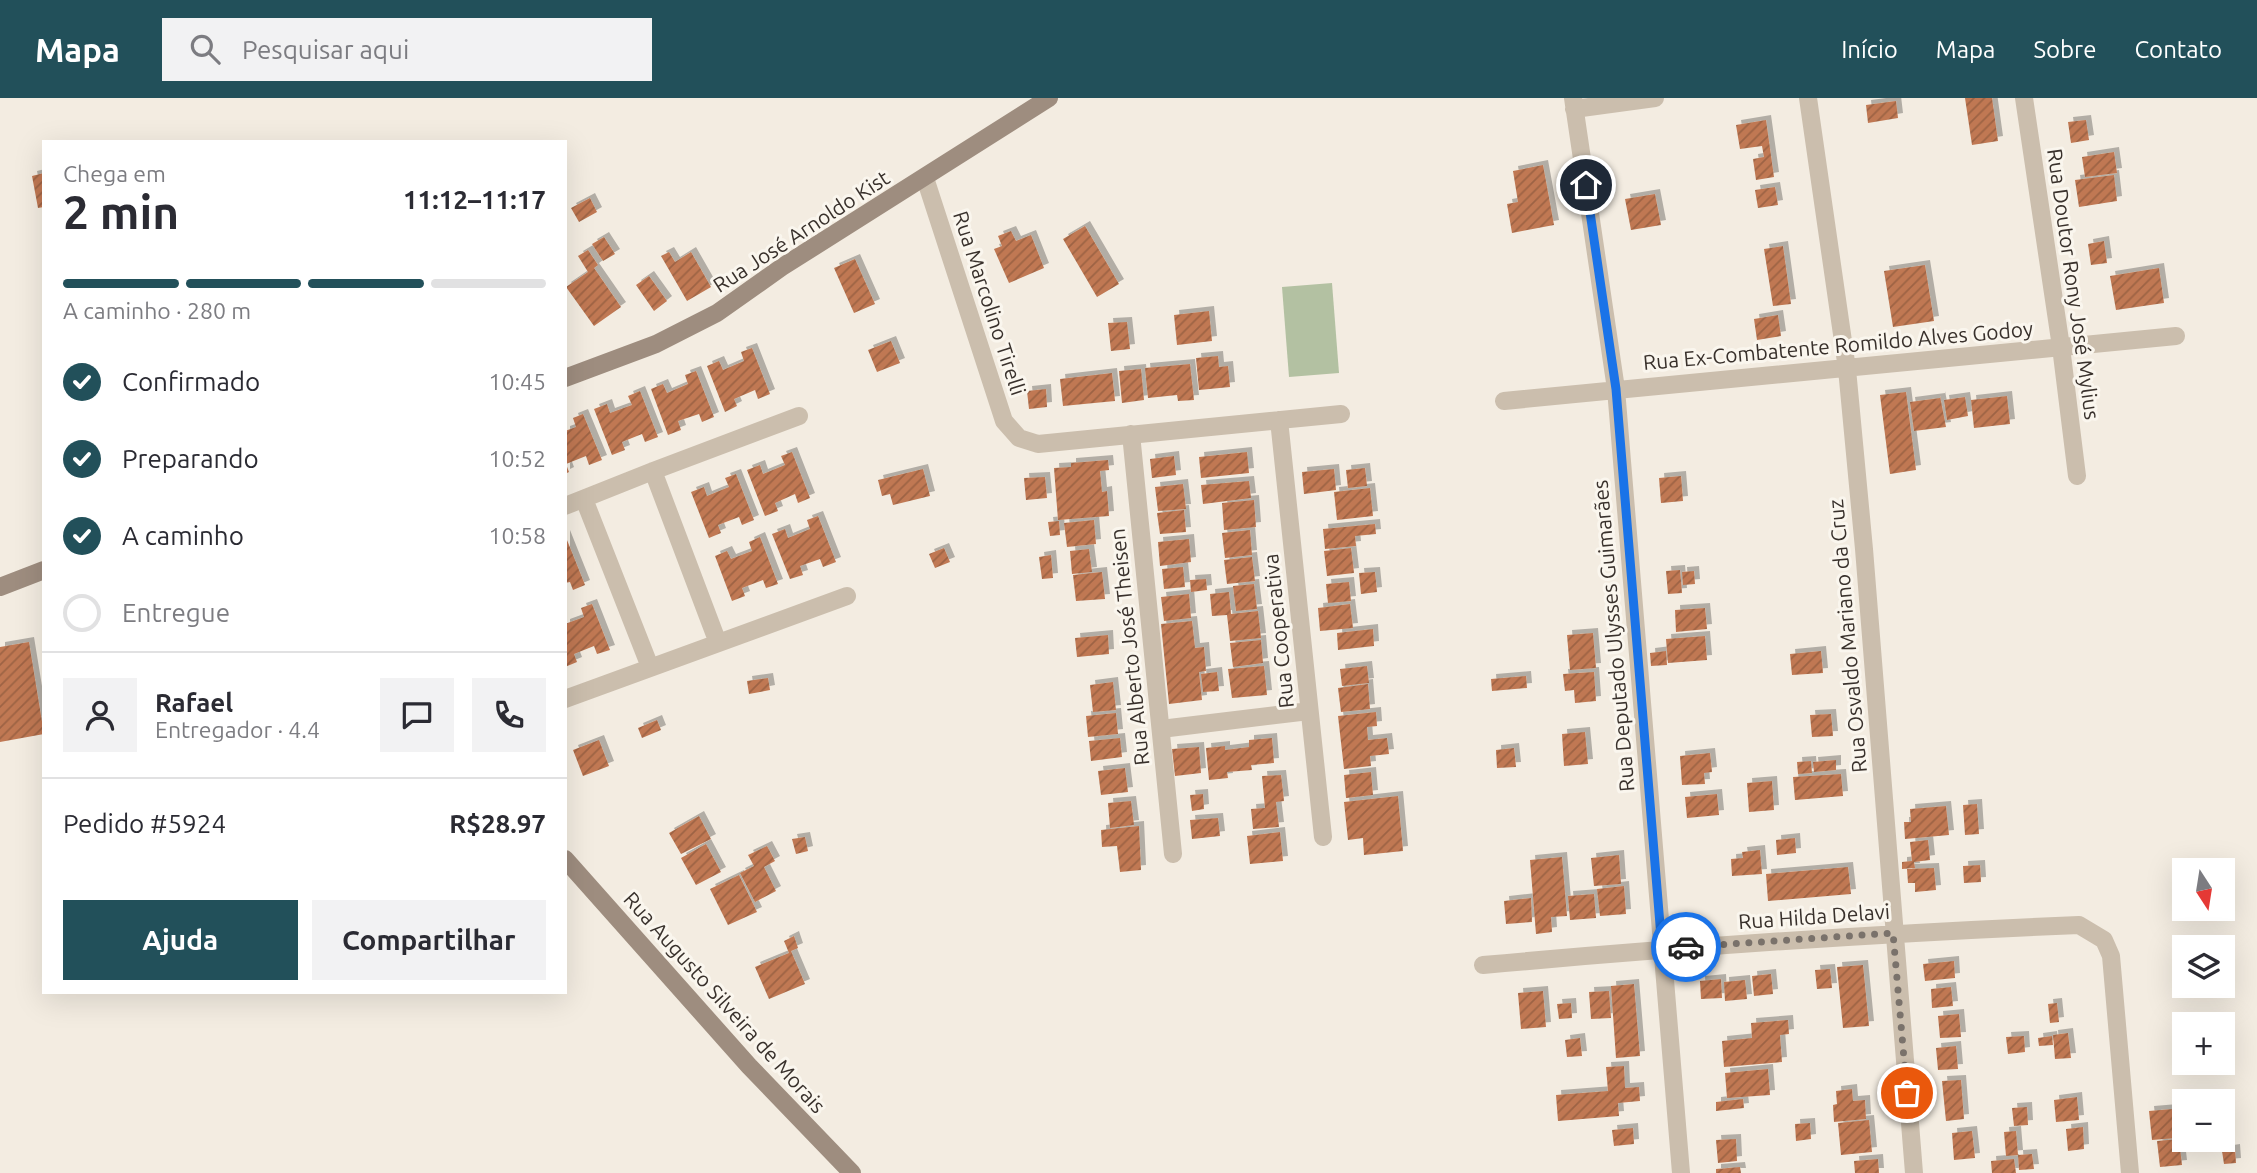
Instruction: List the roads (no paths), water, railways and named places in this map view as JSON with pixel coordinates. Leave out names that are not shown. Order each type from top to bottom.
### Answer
[{"type":"street","points":[[1573,103],[1655,98]]},
{"type":"street","name":"Rua Osvaldo Mariano da Cruz","points":[[1808,98],[1847,369],[1914,1173]]},
{"type":"street","name":"Rua Doutor Rony José Mylius","points":[[2024,98],[2061,347],[2077,477]]},
{"type":"street","name":"Rua José Arnoldo Kist","points":[[567,377],[656,344],[717,313],[782,267],[925,178],[1043,100]]},
{"type":"street","name":"Rua Deputado Ulysses Guimarães","points":[[1573,103],[1616,389],[1681,1173]]},
{"type":"street","name":"Rua Marcolino Tirelli","points":[[925,178],[1004,421],[1020,438],[1038,444],[1131,434]]},
{"type":"street","name":"Rua Ex-Combatente Romildo Alves Godoy","points":[[1504,401],[2176,336]]},
{"type":"street","points":[[1131,434],[1341,414]]},
{"type":"street","points":[[567,505],[799,416]]},
{"type":"street","name":"Rua Cooperativa","points":[[1279,420],[1322,836]]},
{"type":"street","name":"Rua Alberto José Theisen","points":[[1131,434],[1173,855]]},
{"type":"street","points":[[653,471],[718,643]]},
{"type":"street","points":[[584,499],[650,667]]},
{"type":"street","points":[[7,584],[42,571]]},
{"type":"street","points":[[7,584],[42,576]]},
{"type":"street","points":[[567,698],[847,596]]},
{"type":"street","points":[[1161,729],[1309,711]]},
{"type":"street","name":"Rua Augusto Silveira de Morais","points":[[567,861],[749,1066],[852,1173]]},
{"type":"street","name":"Rua Hilda Delavi","points":[[1483,965],[1893,933],[2079,925],[2104,940],[2111,956],[2130,1173]]}]
